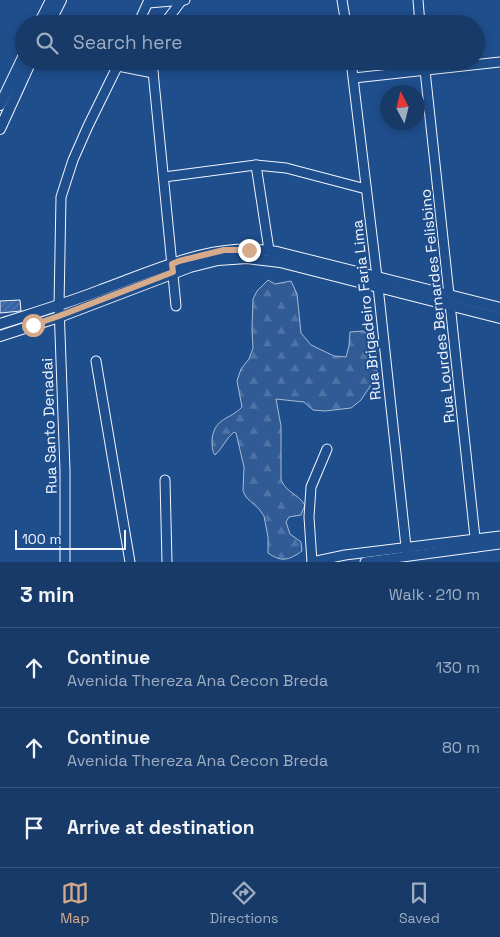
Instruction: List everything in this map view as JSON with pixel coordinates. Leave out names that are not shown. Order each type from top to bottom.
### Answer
[{"type":"main road","points":[[44,15],[51,0]]},
{"type":"main road","points":[[54,15],[61,0]]},
{"type":"main road","points":[[0,105],[17,70]]},
{"type":"main road","points":[[0,129],[27,70]]},
{"type":"main road","points":[[0,336],[59,311],[172,268],[202,254],[224,250],[269,250],[377,282],[450,301],[500,318]]},
{"type":"main road","points":[[172,268],[218,260],[264,259],[377,282]]},
{"type":"main road","points":[[450,301],[500,308]]},
{"type":"main road","points":[[0,324],[59,311]]},
{"type":"street","points":[[171,15],[182,0]]},
{"type":"street","points":[[142,15],[149,2],[186,0]]},
{"type":"street","points":[[342,0],[344,15]]},
{"type":"street","points":[[418,0],[419,15]]},
{"type":"street","points":[[485,63],[500,62]]},
{"type":"street","name":"Rua Santo Denadai","points":[[65,562],[65,471],[59,311],[61,197],[73,160],[116,70]]},
{"type":"street","points":[[142,70],[153,73]]},
{"type":"street","points":[[153,70],[176,306]]},
{"type":"street","name":"Rua Brigadeiro Faria Lima","points":[[353,70],[406,552]]},
{"type":"street","points":[[354,78],[401,70]]},
{"type":"street","name":"Rua Lourdes Bernardes Felisbino","points":[[424,70],[476,543]]},
{"type":"street","points":[[164,177],[256,165],[286,168],[366,189]]},
{"type":"street","points":[[256,165],[269,250]]},
{"type":"street","points":[[96,361],[130,562]]},
{"type":"street","points":[[327,449],[311,487],[309,517],[312,562],[345,556],[406,552],[476,543],[500,536]]},
{"type":"street","points":[[165,480],[166,562]]},
{"type":"street","points":[[476,543],[500,544]]},
{"type":"street","points":[[365,562],[406,552]]},
{"type":"green space","points":[[268,280],[275,284],[291,281],[297,294],[301,333],[311,345],[334,356],[346,357],[350,332],[363,331],[373,339],[376,350],[377,376],[361,400],[351,408],[325,411],[313,410],[304,402],[276,399],[281,426],[281,480],[286,488],[305,505],[301,515],[289,517],[286,522],[290,534],[301,542],[302,551],[293,557],[285,559],[277,558],[268,553],[268,537],[264,516],[246,497],[243,491],[244,467],[236,433],[231,434],[215,455],[212,446],[216,427],[242,407],[237,381],[241,369],[249,359],[253,348],[253,299],[257,291]]},
{"type":"building","points":[[20,300],[21,311],[0,313],[0,301]]},
{"type":"route","points":[[33,325],[173,272],[172,264],[179,261],[224,250],[249,250]]}]
